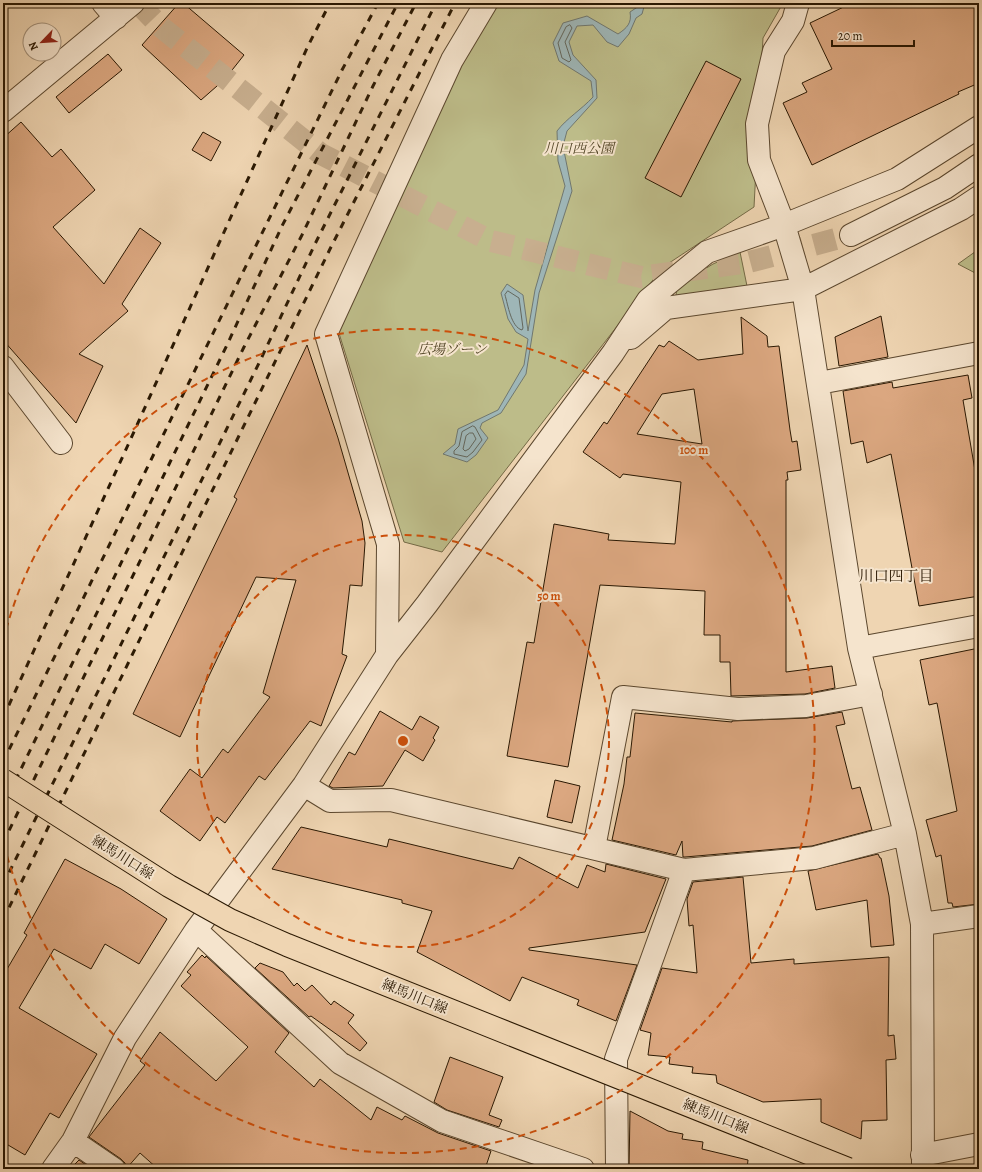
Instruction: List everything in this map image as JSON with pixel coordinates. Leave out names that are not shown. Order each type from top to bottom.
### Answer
[{"type":"main road","name":"練馬川口線","points":[[3,780],[169,886],[230,920],[287,945],[848,1169]]},
{"type":"street","points":[[3,111],[109,10],[133,3]]},
{"type":"street","points":[[387,655],[388,544],[326,334],[452,60],[486,3]]},
{"type":"street","points":[[798,3],[793,21],[774,51],[757,124],[759,160],[784,225],[803,289],[860,648],[905,834],[922,924],[923,1162],[979,1144]]},
{"type":"street","points":[[53,1169],[72,1141],[126,1038],[196,930],[304,785],[387,655],[427,604],[613,353],[648,300],[707,252],[784,225],[897,179],[979,127]]},
{"type":"street","points":[[850,235],[945,188],[979,165]]},
{"type":"street","points":[[613,353],[666,308],[803,289],[961,209],[979,197]]},
{"type":"street","points":[[819,383],[979,353]]},
{"type":"street","points":[[3,367],[61,443]]},
{"type":"street","points":[[860,648],[979,626]]},
{"type":"street","points":[[594,848],[623,697],[738,709],[806,706],[871,694]]},
{"type":"street","points":[[304,785],[330,800],[391,800],[684,870],[814,858],[905,834]]},
{"type":"street","points":[[617,1169],[616,1059],[684,870]]},
{"type":"street","points":[[922,924],[979,916]]},
{"type":"street","points":[[196,930],[340,1064],[442,1121],[583,1169]]},
{"type":"street","points":[[72,1141],[114,1169]]},
{"type":"green space","name":"川口西公園","points":[[495,3],[783,3],[763,38],[754,207],[663,267],[442,552],[404,542],[338,330],[455,70]]},
{"type":"green space","points":[[979,249],[979,275],[958,264]]},
{"type":"green space","points":[[740,252],[747,286],[676,296],[677,286],[713,264]]},
{"type":"water","points":[[640,3],[645,3],[642,14],[636,18],[629,34],[618,47],[607,42],[593,25],[577,26],[569,42],[573,55],[596,80],[597,98],[567,131],[563,146],[572,191],[539,293],[526,374],[501,413],[482,423],[480,428],[488,438],[476,455],[467,462],[443,454],[455,444],[458,429],[498,410],[524,365],[528,339],[516,332],[508,319],[501,293],[507,284],[523,295],[528,331],[535,290],[565,186],[558,161],[557,131],[593,97],[591,81],[559,61],[553,43],[563,23],[587,16],[618,34],[628,25],[630,12],[639,6]]},
{"type":"building","points":[[179,3],[183,3],[244,55],[225,79],[201,100],[142,45]]},
{"type":"building","points":[[852,3],[979,3],[979,83],[812,165],[783,103],[807,92],[802,83],[832,69],[810,23]]},
{"type":"building","points":[[108,54],[122,70],[69,113],[56,97]]},
{"type":"building","points":[[706,61],[741,79],[681,197],[645,178]]},
{"type":"building","points":[[21,122],[52,157],[61,149],[95,190],[53,227],[104,284],[140,228],[161,243],[122,304],[128,311],[79,354],[103,366],[76,423],[3,340],[3,138]]},
{"type":"building","points":[[203,132],[221,142],[211,161],[192,150]]},
{"type":"building","points":[[881,316],[888,357],[839,366],[835,337]]},
{"type":"building","points":[[741,317],[767,336],[768,347],[779,346],[792,442],[797,441],[801,470],[787,472],[788,480],[786,480],[786,672],[832,666],[835,688],[805,694],[731,696],[730,662],[720,662],[720,635],[704,635],[705,591],[600,585],[568,767],[507,756],[527,642],[534,643],[554,524],[609,534],[608,540],[675,544],[681,482],[623,474],[620,478],[583,452],[604,422],[607,424],[659,345],[664,347],[669,341],[698,360],[743,354]],"holes":[[[694,389],[702,444],[637,434],[662,394]]]},
{"type":"building","points":[[307,345],[338,438],[362,521],[365,543],[362,586],[350,585],[342,654],[347,656],[321,726],[310,721],[265,780],[259,776],[225,823],[217,817],[200,841],[160,811],[190,769],[202,778],[223,749],[228,753],[270,697],[263,693],[296,580],[256,577],[180,737],[133,714],[237,499],[234,497]]},
{"type":"building","points":[[968,375],[972,398],[963,400],[979,494],[979,596],[919,606],[891,454],[867,463],[863,441],[851,444],[843,391],[892,382],[893,388]]},
{"type":"building","points":[[979,648],[979,904],[953,907],[952,903],[948,903],[941,855],[936,857],[926,820],[957,811],[937,703],[929,705],[920,660]]},
{"type":"building","points":[[380,711],[412,730],[420,716],[439,727],[433,738],[435,740],[423,761],[405,750],[383,786],[333,788],[329,786],[349,752],[355,755]]},
{"type":"building","points":[[842,712],[845,724],[836,726],[852,789],[860,787],[872,830],[812,846],[685,857],[683,857],[682,841],[676,855],[612,840],[624,784],[627,757],[630,757],[635,713],[732,722],[807,718]]},
{"type":"building","points":[[555,780],[580,786],[572,823],[547,817]]},
{"type":"building","points":[[301,827],[387,847],[389,839],[513,869],[519,857],[578,888],[587,865],[605,872],[606,864],[666,879],[645,932],[529,948],[529,950],[637,965],[616,1021],[577,1005],[579,1000],[522,977],[510,1001],[417,952],[432,911],[402,903],[402,900],[272,869]]},
{"type":"building","points":[[878,854],[881,858],[889,896],[894,945],[871,947],[867,900],[816,910],[808,871]]},
{"type":"building","points":[[65,859],[121,889],[167,919],[139,964],[105,944],[91,969],[54,949],[19,1008],[97,1054],[59,1118],[50,1113],[25,1155],[3,1142],[3,976],[27,935],[24,933]]},
{"type":"building","points":[[743,877],[751,963],[794,959],[794,964],[889,957],[888,1036],[894,1035],[896,1059],[886,1060],[887,1120],[862,1121],[861,1139],[821,1122],[821,1099],[763,1102],[717,1083],[716,1075],[692,1073],[693,1067],[669,1064],[670,1057],[648,1055],[651,1033],[640,1030],[662,968],[697,973],[693,925],[689,926],[687,899],[693,882]]},
{"type":"building","points":[[202,955],[205,958],[206,956],[289,1033],[275,1052],[314,1087],[320,1079],[371,1120],[377,1107],[402,1120],[405,1116],[438,1133],[491,1151],[485,1169],[158,1169],[140,1153],[126,1169],[125,1163],[121,1159],[89,1137],[145,1065],[140,1061],[160,1032],[216,1081],[248,1047],[181,986],[191,975],[187,972]]},
{"type":"building","points":[[260,963],[283,972],[294,986],[297,983],[305,991],[312,985],[331,1005],[334,1001],[354,1015],[348,1023],[367,1043],[360,1051],[311,1016],[309,1017],[255,968]]},
{"type":"building","points":[[450,1057],[503,1077],[489,1115],[502,1120],[499,1127],[447,1110],[434,1102]]},
{"type":"building","points":[[630,1111],[668,1131],[683,1134],[682,1139],[703,1142],[702,1149],[748,1160],[747,1169],[629,1169]]},
{"type":"building","points":[[79,1160],[92,1169],[70,1169]]},
{"type":"tunnel","points":[[138,3],[161,27],[321,154],[491,241],[641,277],[749,262],[851,235]]},
{"type":"railway","points":[[3,718],[308,46],[330,3]]},
{"type":"railway","points":[[3,762],[342,70],[378,3]]},
{"type":"railway","points":[[3,806],[227,345],[282,226],[398,3]]},
{"type":"railway","points":[[3,843],[244,347],[302,235],[373,86],[416,3]]},
{"type":"railway","points":[[3,885],[260,361],[315,244],[436,3]]},
{"type":"railway","points":[[3,920],[330,249],[455,3]]},
{"type":"district","name":"川口四丁目","points":[[896,576]]},
{"type":"park label","name":"広場ゾーン","points":[[452,349]]}]
